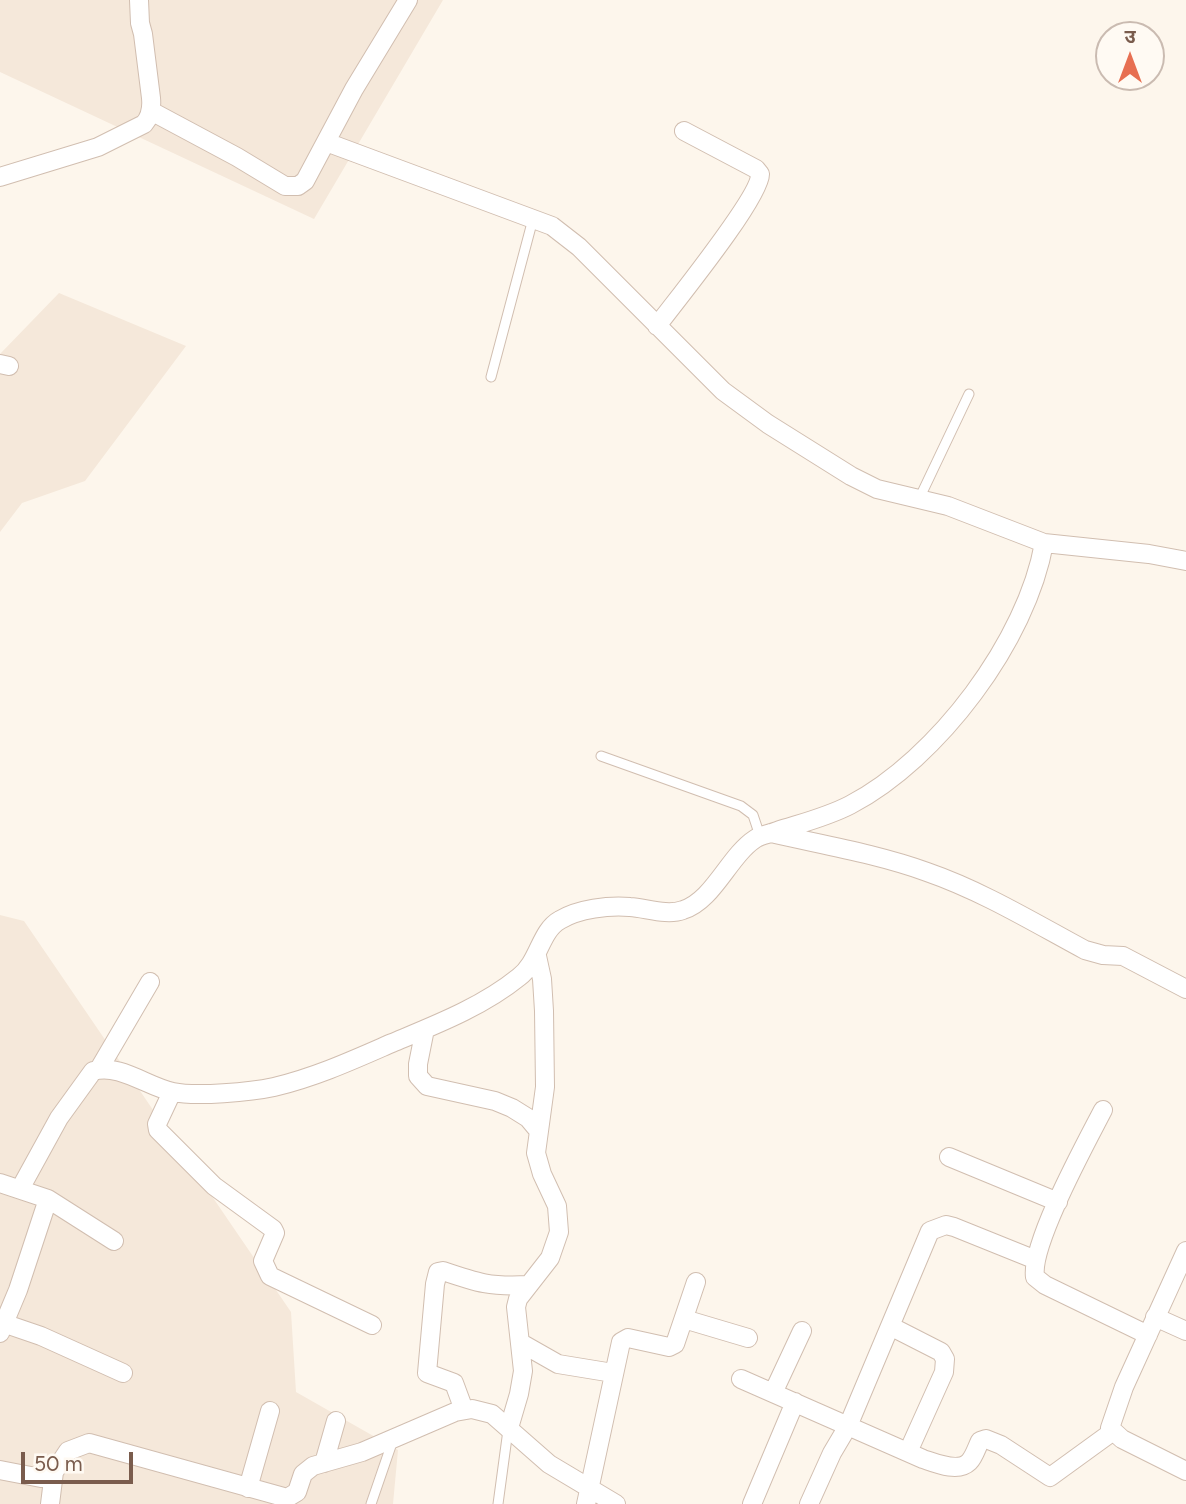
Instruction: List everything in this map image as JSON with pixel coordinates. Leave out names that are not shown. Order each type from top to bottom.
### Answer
[{"type":"street","points":[[0,177],[98,147],[144,124],[151,111],[152,98],[139,0]]},
{"type":"street","points":[[151,111],[285,186],[298,186],[305,181],[403,1]]},
{"type":"street","points":[[657,326],[740,215],[760,181],[760,174],[756,169],[684,131]]},
{"type":"street","points":[[326,142],[552,226],[566,235],[723,391],[768,424],[877,489],[920,497],[948,506],[1044,543],[1149,554],[1186,561]]},
{"type":"street","points":[[99,1069],[116,1071],[172,1092],[191,1093],[271,1087],[305,1079],[425,1029],[463,1011],[516,980],[531,966],[552,925],[573,915],[616,907],[673,912],[684,910],[703,897],[752,840],[835,812],[861,799],[898,773],[927,746],[978,688],[1011,635],[1039,571],[1044,543]]},
{"type":"street","points":[[766,835],[902,863],[928,872],[981,895],[1085,950],[1103,955],[1123,956],[1186,989]]},
{"type":"street","points":[[509,1428],[522,1382],[521,1343],[516,1307],[518,1299],[550,1258],[559,1232],[557,1206],[537,1162],[536,1153],[545,1087],[544,1011],[537,956]]},
{"type":"street","points":[[20,1189],[64,1109],[89,1075],[99,1069],[150,982]]},
{"type":"street","points":[[425,1029],[418,1076],[427,1086],[503,1105],[528,1118],[538,1129]]},
{"type":"street","points":[[172,1092],[157,1124],[158,1130],[214,1186],[273,1229],[275,1233],[263,1261],[270,1276],[372,1325]]},
{"type":"street","points":[[1103,1110],[1058,1202],[1036,1260],[1035,1277],[1039,1282],[1148,1335]]},
{"type":"street","points":[[949,1157],[1058,1202]]},
{"type":"street","points":[[0,1183],[48,1199],[114,1241]]},
{"type":"street","points":[[48,1199],[1,1326],[41,1336],[123,1373]]},
{"type":"street","points":[[809,1504],[832,1453],[848,1426],[930,1231],[937,1227],[954,1227],[1036,1260]]},
{"type":"street","points":[[1186,1251],[1110,1423],[1112,1432],[1186,1471]]},
{"type":"street","points":[[464,1410],[454,1383],[427,1373],[438,1272],[443,1271],[484,1285],[528,1285]]},
{"type":"street","points":[[588,1497],[613,1373],[624,1339],[632,1338],[673,1346],[696,1282]]},
{"type":"street","points":[[1155,1317],[1186,1331]]},
{"type":"street","points":[[684,1319],[748,1338]]},
{"type":"street","points":[[890,1326],[941,1352],[945,1359],[944,1372],[908,1452]]},
{"type":"street","points":[[773,1393],[802,1331]]},
{"type":"street","points":[[521,1343],[558,1364],[613,1373]]},
{"type":"street","points":[[741,1379],[941,1465],[963,1466],[968,1463],[980,1441],[986,1438],[1050,1477],[1112,1432]]},
{"type":"street","points":[[752,1504],[794,1402]]},
{"type":"street","points":[[50,1504],[54,1472],[68,1451],[89,1444],[248,1488],[285,1501],[297,1492],[307,1470],[362,1452],[464,1410],[492,1414],[588,1497],[616,1504]]},
{"type":"street","points":[[248,1488],[270,1411]]},
{"type":"street","points":[[324,1463],[335,1421]]},
{"type":"street","points":[[0,1471],[41,1478],[54,1472]]},
{"type":"lane","points":[[491,377],[533,219]]},
{"type":"lane","points":[[920,497],[969,394]]},
{"type":"lane","points":[[601,756],[741,806],[752,815],[766,835]]},
{"type":"lane","points":[[498,1504],[509,1428]]},
{"type":"lane","points":[[371,1504],[407,1433]]},
{"type":"shaded area","points":[[0,0],[443,0],[314,219],[0,72]]},
{"type":"shaded area","points":[[59,293],[186,346],[85,481],[22,503],[0,532],[0,354]]},
{"type":"shaded area","points":[[0,915],[24,921],[291,1312],[296,1392],[398,1450],[393,1504],[0,1504]]}]
